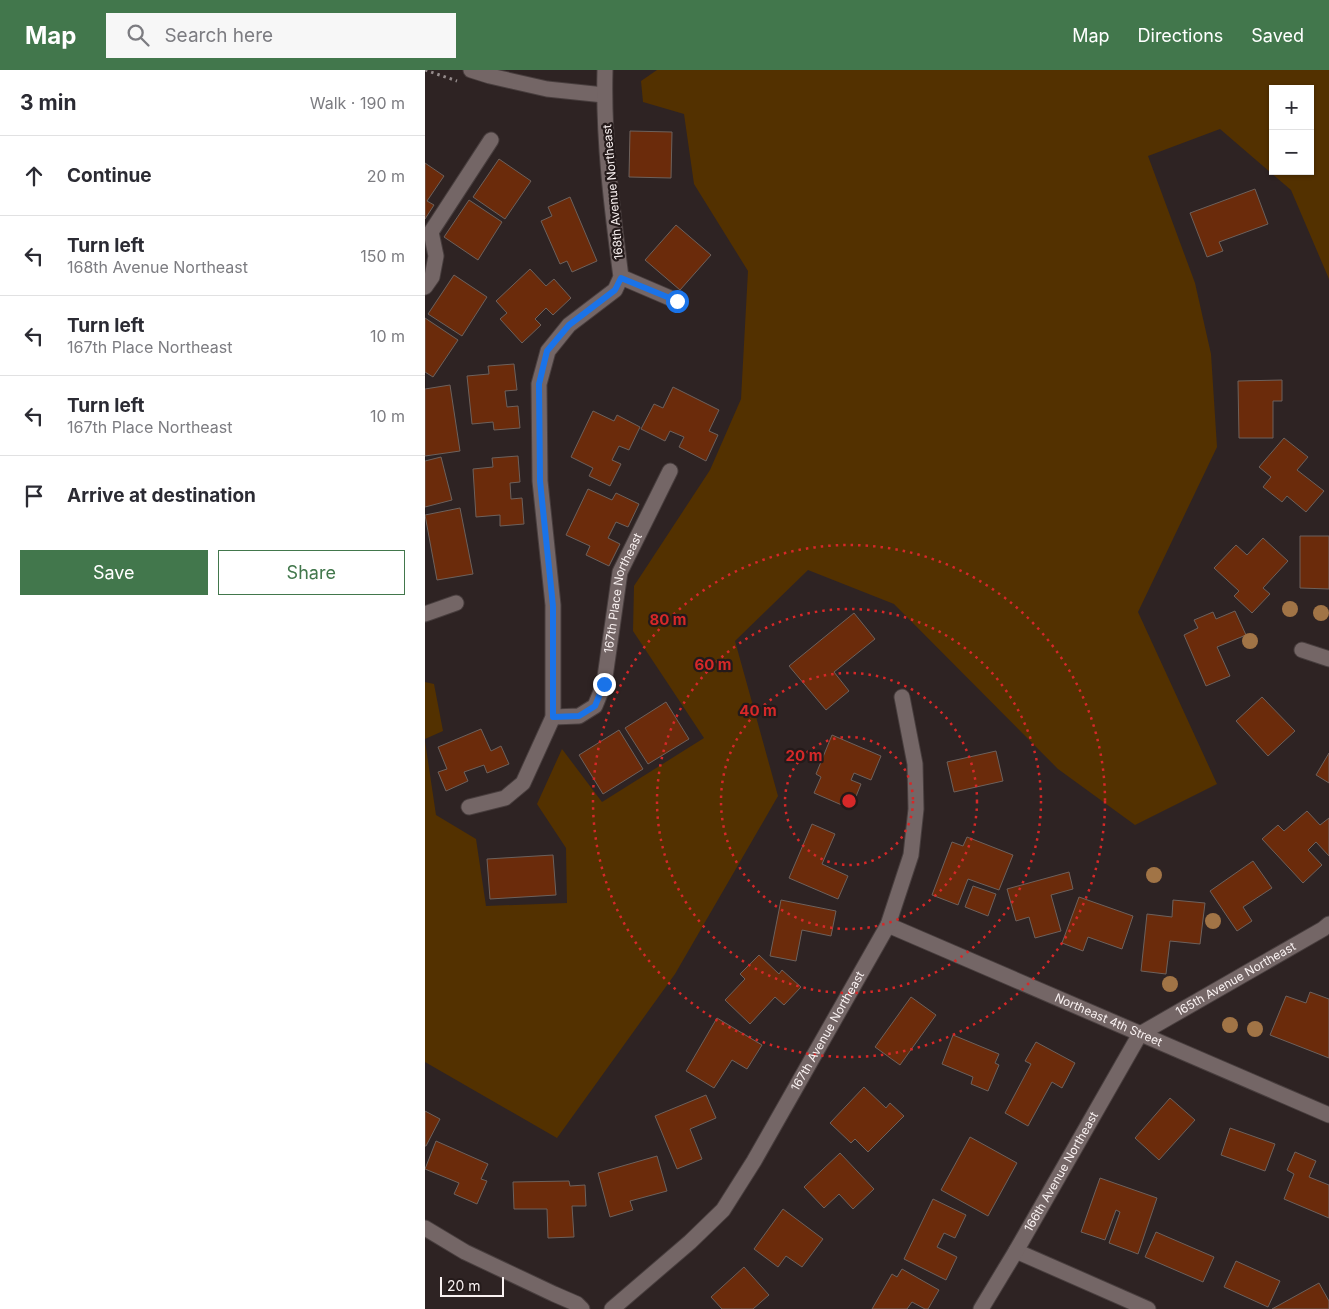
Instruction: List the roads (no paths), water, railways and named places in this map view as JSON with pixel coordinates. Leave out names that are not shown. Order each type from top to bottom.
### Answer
[{"type":"street","points":[[471,70],[547,89],[604,95]]},
{"type":"street","name":"168th Avenue Northeast","points":[[469,807],[505,798],[523,783],[553,717],[553,606],[540,481],[539,384],[547,351],[569,325],[615,290],[621,278],[610,191],[604,95],[605,70]]},
{"type":"street","points":[[425,287],[432,276],[436,256],[431,232],[491,140]]},
{"type":"street","points":[[621,278],[677,301]]},
{"type":"street","name":"167th Place Northeast","points":[[553,717],[579,716],[595,706],[604,684],[621,572],[670,471]]},
{"type":"street","points":[[425,614],[457,603]]},
{"type":"street","points":[[1302,650],[1329,659]]},
{"type":"street","name":"167th Avenue Northeast","points":[[612,1309],[690,1242],[723,1210],[754,1161],[888,924],[911,855],[916,809],[915,764],[902,697]]},
{"type":"street","name":"Northeast 4th Street","points":[[888,924],[1329,1115]]},
{"type":"street","name":"165th Avenue Northeast","points":[[1140,1034],[1329,924]]},
{"type":"street","name":"166th Avenue Northeast","points":[[981,1309],[1140,1034]]},
{"type":"street","points":[[425,1228],[465,1252],[577,1304],[582,1309]]},
{"type":"street","points":[[1016,1251],[1148,1309]]}]
